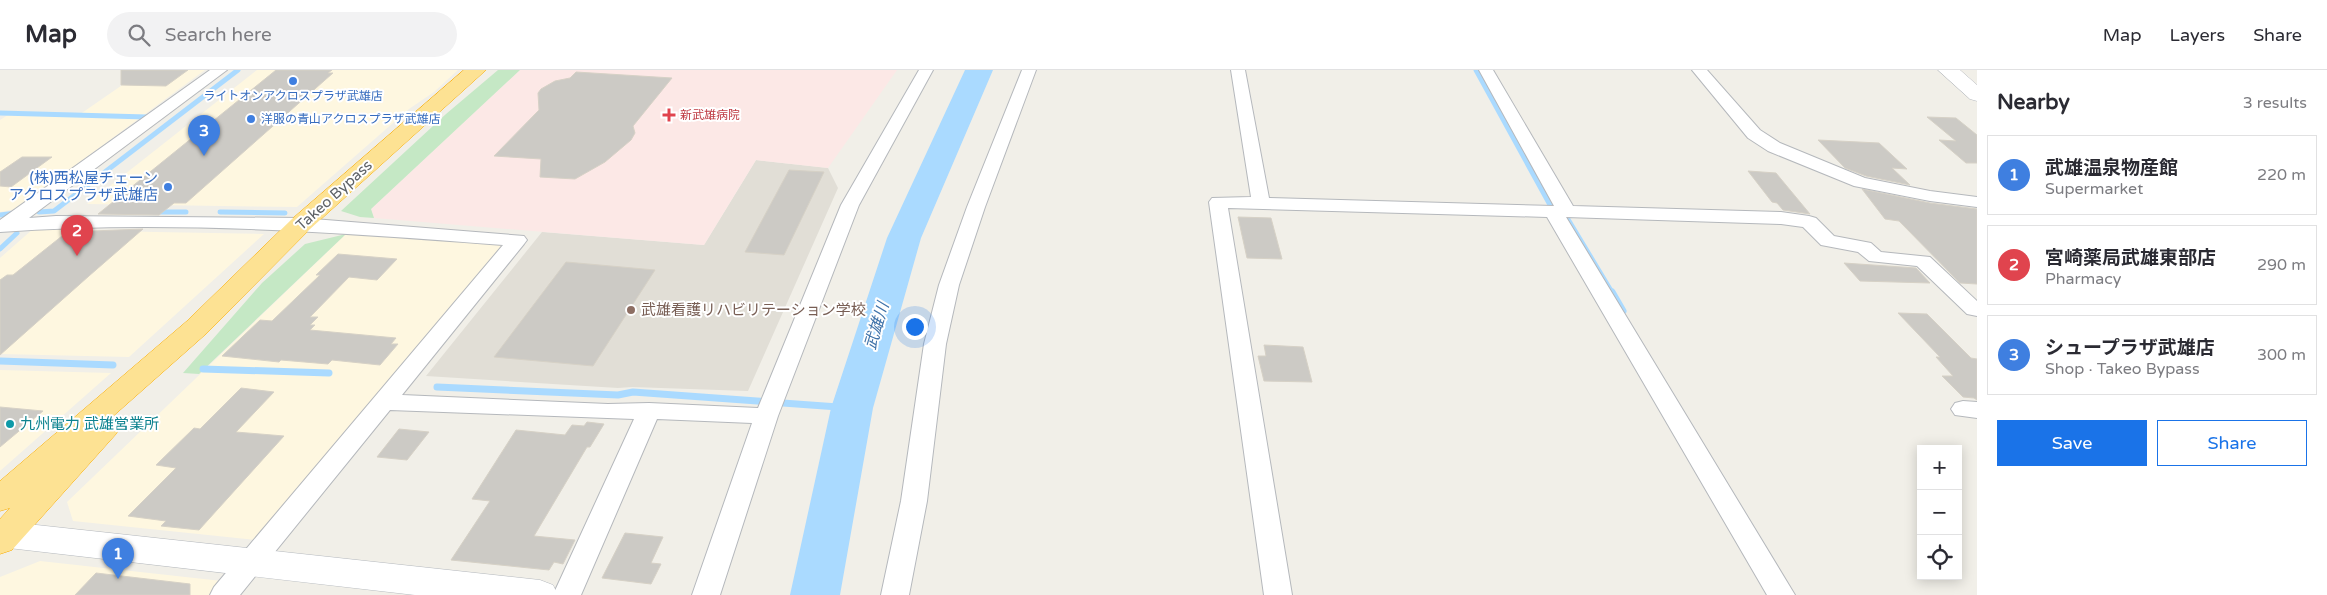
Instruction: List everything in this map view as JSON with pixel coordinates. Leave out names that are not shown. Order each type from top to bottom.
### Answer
[{"type":"highway","name":"Takeo Bypass","points":[[2,537],[197,327],[301,224],[476,70]]},
{"type":"highway","name":"Takeo Bypass","points":[[0,499],[197,327]]},
{"type":"street","points":[[3,228],[220,70]]},
{"type":"street","points":[[706,595],[766,416],[850,205],[926,70]]},
{"type":"street","points":[[894,595],[914,501],[935,344],[949,286],[976,207],[1029,70]]},
{"type":"street","points":[[1238,70],[1262,203]]},
{"type":"street","points":[[1486,70],[1560,211],[1781,595]]},
{"type":"street","points":[[1700,70],[1754,134],[1774,146],[1860,182],[1930,196],[1977,202]]},
{"type":"street","points":[[1948,70],[1977,95]]},
{"type":"street","points":[[1278,595],[1218,202],[1781,218],[1809,222],[1828,241],[1864,247],[1876,257],[1923,260],[1976,311]]},
{"type":"street","points":[[3,228],[56,222],[301,224],[517,240],[224,595]]},
{"type":"street","points":[[384,402],[608,412],[649,411],[766,416]]},
{"type":"street","points":[[567,595],[649,411]]},
{"type":"street","points":[[2,537],[251,562],[540,595]]},
{"type":"shaded area","points":[[144,70],[205,70],[16,209],[0,212],[0,120],[8,115],[76,117]]},
{"type":"shaded area","points":[[257,70],[458,70],[434,92],[409,109],[297,207],[87,204]]},
{"type":"shaded area","name":"新武雄病院","points":[[520,70],[897,70],[828,168],[756,160],[704,245],[374,218],[371,209]]},
{"type":"shaded area","name":"武雄看護リハビリテーション学校","points":[[756,160],[828,168],[838,188],[748,391],[618,388],[426,376],[542,232],[704,245]]},
{"type":"shaded area","points":[[33,229],[264,234],[129,357],[0,354],[0,258]]},
{"type":"shaded area","points":[[346,234],[502,245],[256,540],[73,521],[67,502]]},
{"type":"shaded area","points":[[0,370],[111,373],[0,471]]},
{"type":"shaded area","points":[[40,561],[222,581],[210,595],[0,595],[0,577]]},
{"type":"green space","points":[[498,70],[520,70],[371,209],[374,218],[360,217],[341,211],[446,114]]},
{"type":"green space","points":[[346,234],[199,374],[183,373],[262,283],[305,244]]},
{"type":"building","points":[[121,70],[188,70],[166,86],[121,85]]},
{"type":"building","points":[[276,70],[332,70],[328,73],[333,73],[186,203],[174,203],[159,215],[98,214]]},
{"type":"building","points":[[576,72],[672,78],[633,126],[635,133],[631,140],[605,162],[575,179],[540,177],[541,159],[494,156],[539,110],[538,93],[541,89],[555,81],[570,78]]},
{"type":"building","points":[[1927,117],[1956,118],[1977,135],[1977,163],[1966,163],[1939,140],[1956,141]]},
{"type":"building","points":[[1818,140],[1879,143],[1907,169],[1892,168],[1910,185],[1866,176],[1845,168]]},
{"type":"building","points":[[22,157],[52,157],[11,187],[0,186],[0,172]]},
{"type":"building","points":[[789,170],[824,172],[784,255],[745,252]]},
{"type":"building","points":[[1748,171],[1776,173],[1810,214],[1783,210],[1777,203],[1772,202]]},
{"type":"building","points":[[1862,189],[1930,203],[1977,209],[1977,284],[1960,283],[1899,221],[1885,219]]},
{"type":"building","points":[[1238,217],[1271,218],[1282,259],[1247,258]]},
{"type":"building","points":[[143,229],[0,355],[0,280],[7,275],[13,275],[67,232]]},
{"type":"building","points":[[338,254],[397,259],[377,280],[349,277],[310,317],[318,317],[310,325],[315,325],[310,330],[396,338],[391,344],[398,344],[380,365],[332,360],[328,364],[281,360],[279,362],[222,356],[260,320],[272,321],[320,275],[316,275]]},
{"type":"building","points":[[566,262],[655,270],[593,366],[494,357]]},
{"type":"building","points":[[1844,263],[1916,268],[1930,283],[1860,281]]},
{"type":"building","points":[[1898,313],[1927,314],[1971,358],[1977,359],[1977,400],[1963,397],[1942,376],[1953,376],[1936,357],[1940,357]]},
{"type":"building","points":[[1264,345],[1303,347],[1312,382],[1264,381],[1258,356],[1266,356]]},
{"type":"building","points":[[241,388],[274,392],[236,432],[284,436],[199,530],[161,526],[166,521],[128,516],[176,468],[156,465],[194,428],[200,429]]},
{"type":"building","name":"九州電力 武雄営業所","points":[[0,407],[43,411],[0,447]]},
{"type":"building","points":[[587,422],[604,424],[590,447],[587,447],[534,536],[575,540],[563,564],[554,562],[549,570],[451,560],[490,501],[472,499],[516,430],[565,435],[572,425],[584,426]]},
{"type":"building","points":[[399,429],[429,432],[407,460],[377,457]]},
{"type":"building","points":[[625,533],[663,537],[651,563],[661,564],[651,584],[602,578]]},
{"type":"building","points":[[96,573],[190,584],[190,595],[75,595]]},
{"type":"waterway","points":[[39,212],[54,211],[238,70]]},
{"type":"waterway","name":"武雄川","points":[[815,595],[852,408],[904,238],[979,70]]},
{"type":"waterway","points":[[1476,70],[1549,203],[1566,216],[1613,294]]},
{"type":"waterway","points":[[0,113],[147,117]]},
{"type":"waterway","points":[[154,212],[186,212]]},
{"type":"waterway","points":[[220,212],[285,213]]},
{"type":"waterway","points":[[0,215],[16,213]]},
{"type":"waterway","points":[[0,249],[17,233]]},
{"type":"waterway","points":[[1612,292],[1623,311]]},
{"type":"waterway","points":[[0,361],[113,365]]},
{"type":"waterway","points":[[203,369],[329,373]]},
{"type":"waterway","points":[[437,387],[618,395],[633,392],[852,408]]},
{"type":"place","name":"ライトオンアクロスプラザ武雄店","points":[[293,81]]},
{"type":"place","name":"新武雄病院","points":[[669,115]]},
{"type":"place","name":"洋服の青山アクロスプラザ武雄店","points":[[251,119]]},
{"type":"place","name":"シュープラザ武雄店","points":[[204,156]]},
{"type":"place","name":"(株)西松屋チェーン アクロスプラザ武雄店","points":[[168,187]]},
{"type":"place","name":"宮崎薬局武雄東部店","points":[[77,256]]},
{"type":"place","name":"武雄看護リハビリテーション学校","points":[[631,310]]},
{"type":"place","name":"九州電力 武雄営業所","points":[[10,424]]},
{"type":"place","name":"武雄温泉物産館","points":[[118,579]]}]
